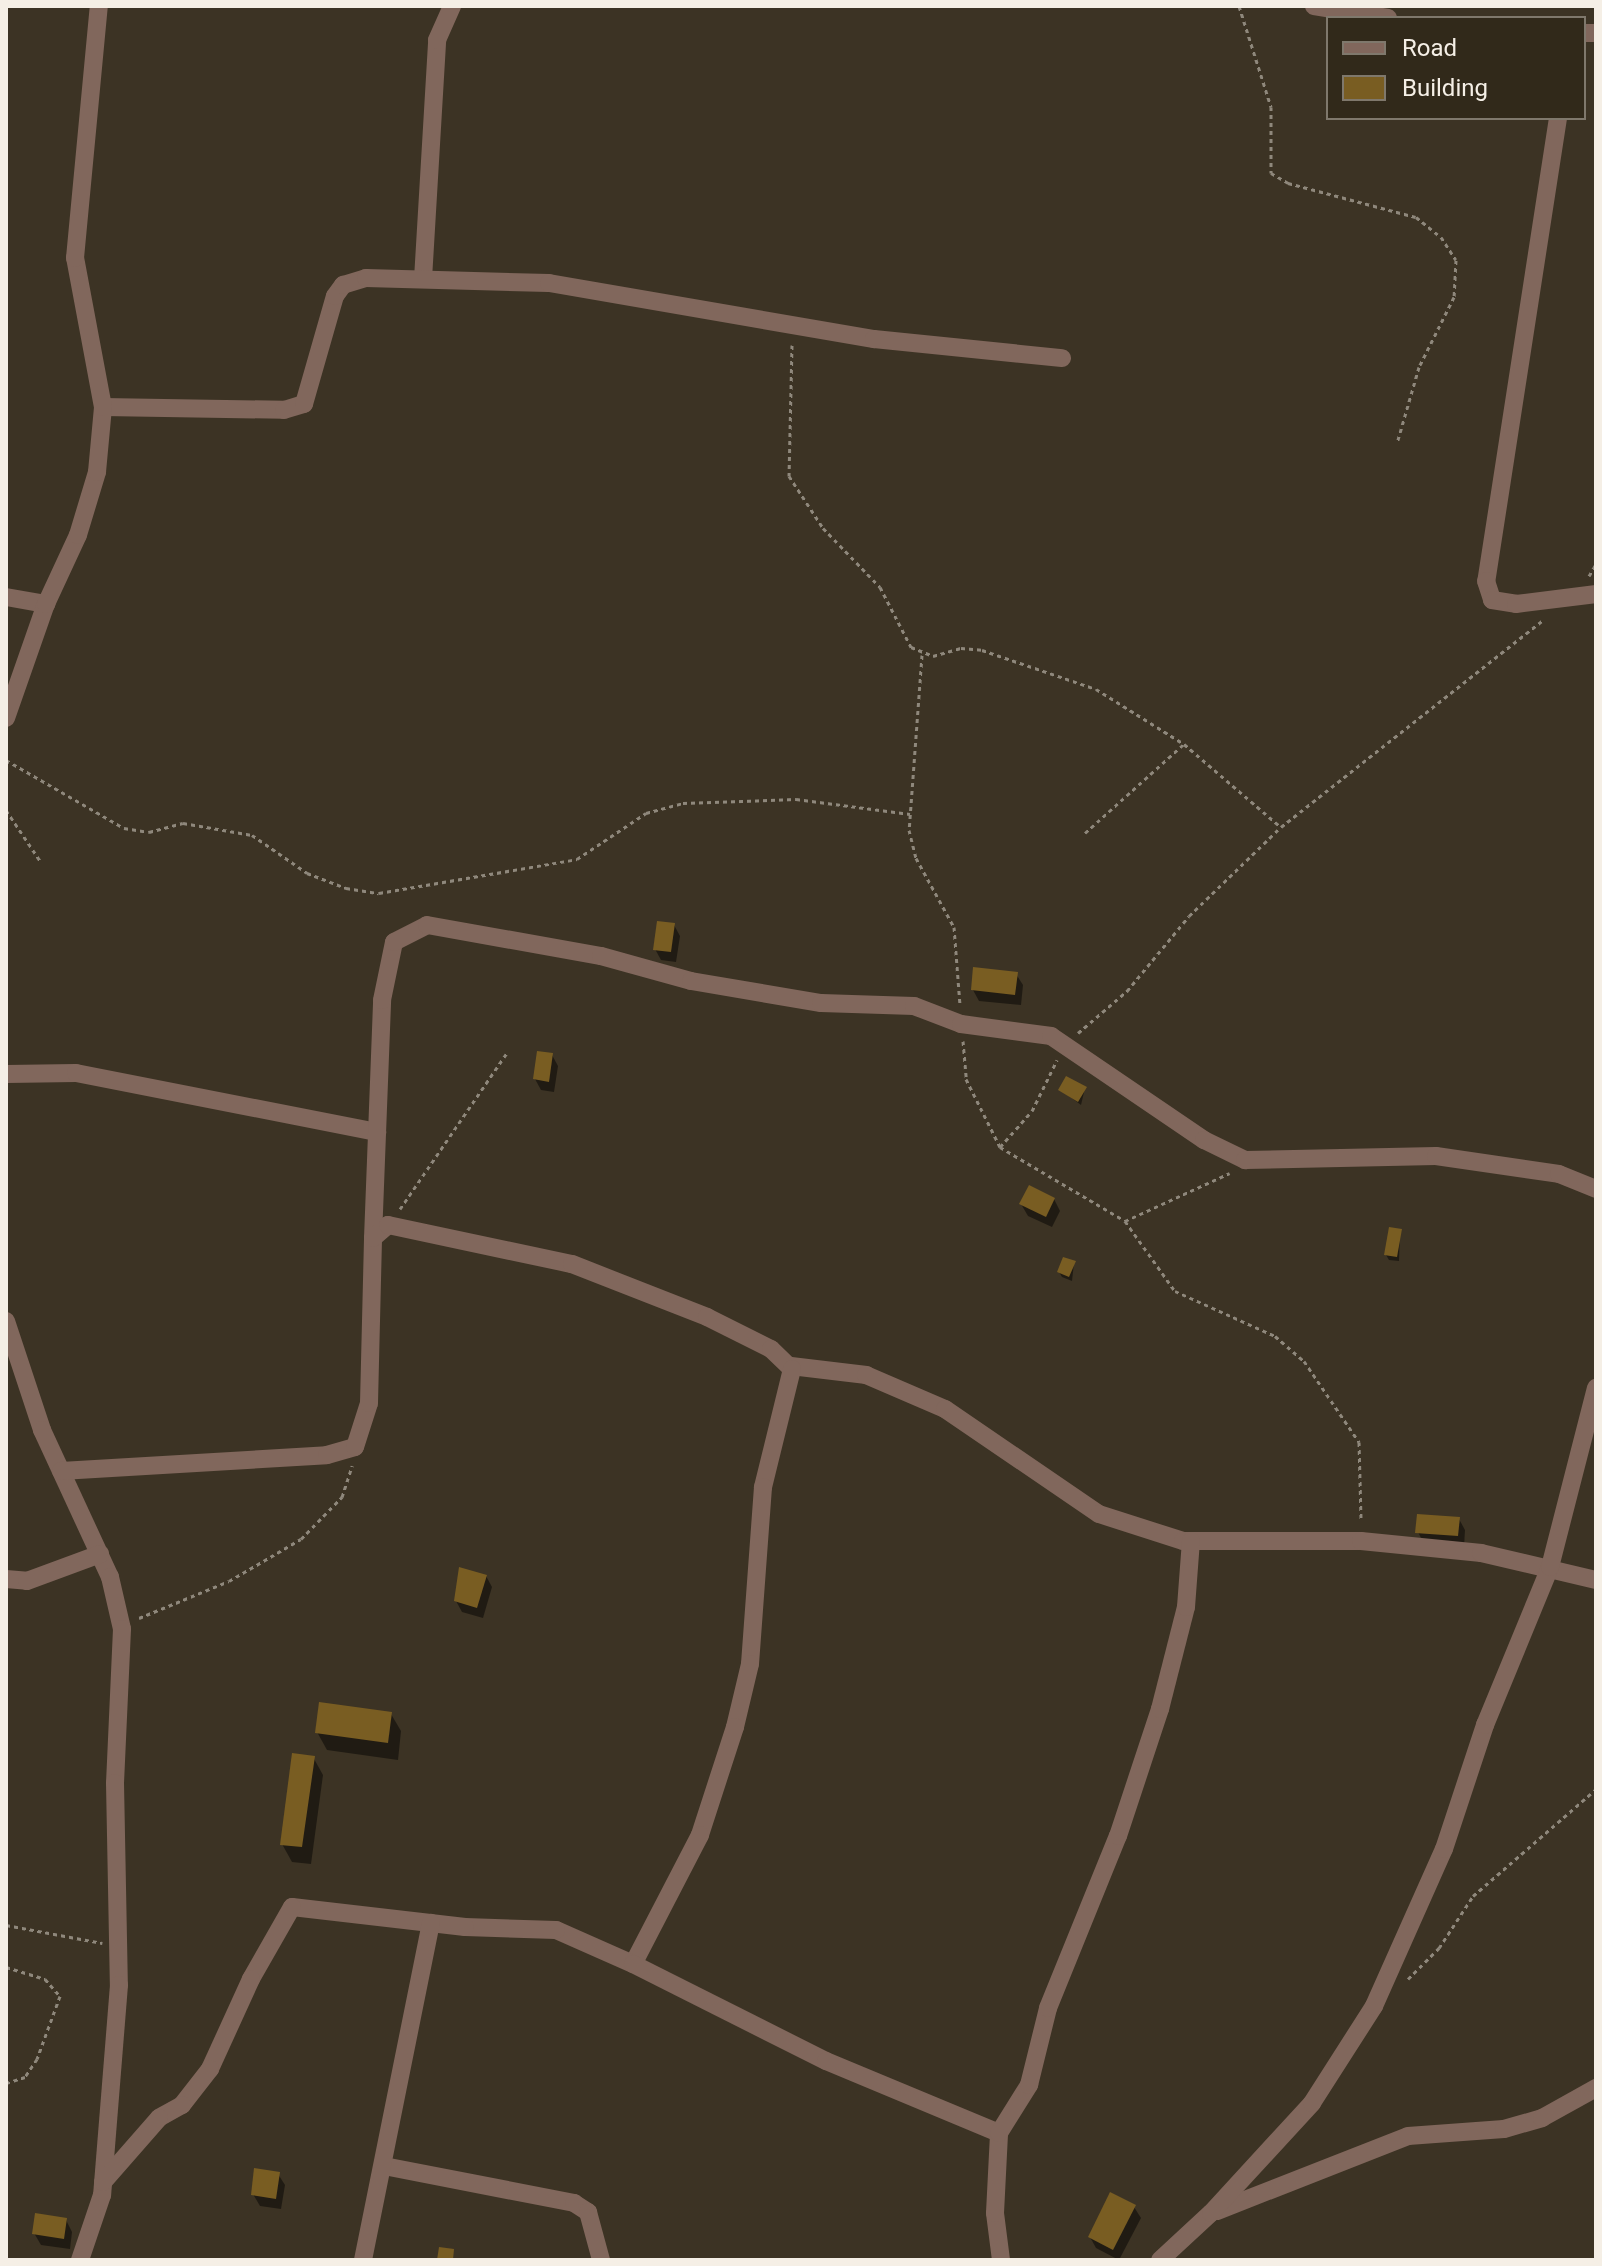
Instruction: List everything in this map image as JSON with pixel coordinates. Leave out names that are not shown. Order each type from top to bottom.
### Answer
[{"type":"street","points":[[6,718],[46,604],[88,508],[103,407],[75,258],[99,6]]},
{"type":"street","points":[[423,279],[437,40],[452,6]]},
{"type":"street","points":[[1314,6],[1385,14]]},
{"type":"street","points":[[1558,120],[1486,581],[1492,600],[1516,604],[1596,594]]},
{"type":"street","points":[[103,407],[294,409],[310,396],[335,296],[343,285],[366,278],[549,283],[793,322],[874,339],[1062,358]]},
{"type":"street","points":[[6,597],[46,604]]},
{"type":"street","points":[[61,1471],[327,1455],[357,1445],[369,1403],[382,1000],[394,942],[427,925],[821,1003],[914,1006],[961,1024],[1066,1042],[1204,1140],[1256,1162],[1436,1156],[1559,1174],[1596,1189]]},
{"type":"street","points":[[6,1074],[76,1073],[377,1132]]},
{"type":"street","points":[[373,1238],[388,1225],[572,1264],[707,1317],[771,1349],[791,1366],[866,1375],[945,1409],[1099,1514],[1191,1541],[1361,1541],[1481,1553],[1596,1580]]},
{"type":"street","points":[[6,1321],[61,1471],[100,1554],[122,1629],[115,1783],[120,1949],[103,2182],[80,2260]]},
{"type":"street","points":[[633,1964],[700,1835],[738,1717],[750,1664],[763,1487],[791,1366]]},
{"type":"street","points":[[1160,2260],[1211,2213],[1312,2103],[1374,2006],[1444,1849],[1485,1725],[1550,1567],[1596,1388]]},
{"type":"street","points":[[1001,2260],[995,2213],[999,2133],[1029,2085],[1048,2008],[1118,1836],[1155,1723],[1186,1607],[1191,1541]]},
{"type":"street","points":[[6,1579],[27,1581],[100,1554]]},
{"type":"street","points":[[103,2182],[159,2118],[182,2105],[210,2069],[251,1979],[292,1907],[431,1923],[556,1930],[633,1964],[826,2061],[999,2133]]},
{"type":"street","points":[[363,2260],[431,1923]]},
{"type":"street","points":[[1211,2213],[1408,2136],[1504,2129],[1542,2118],[1596,2088]]},
{"type":"street","points":[[384,2166],[574,2203],[588,2212],[601,2260]]},
{"type":"path","points":[[1239,6],[1271,107],[1271,173],[1288,183],[1416,217],[1441,237],[1456,260],[1454,297],[1419,367],[1397,443]]},
{"type":"path","points":[[793,322],[789,476],[823,528],[876,581],[908,643],[922,655],[971,648],[1064,675],[1131,708],[1184,744],[1281,827]]},
{"type":"path","points":[[1000,1147],[1032,1111],[1066,1042],[1127,991],[1189,916],[1281,827],[1572,596],[1596,564]]},
{"type":"path","points":[[922,655],[910,814],[916,858],[954,927],[966,1079],[1000,1147],[1125,1221],[1175,1291],[1275,1336],[1304,1361],[1359,1442],[1361,1541]]},
{"type":"path","points":[[1085,833],[1184,744]]},
{"type":"path","points":[[6,760],[124,828],[149,832],[183,823],[252,835],[307,873],[346,888],[379,893],[577,859],[646,813],[683,803],[796,799],[910,814]]},
{"type":"path","points":[[6,810],[41,862]]},
{"type":"path","points":[[388,1225],[508,1051]]},
{"type":"path","points":[[1125,1221],[1256,1162]]},
{"type":"path","points":[[122,1629],[161,1605],[229,1581],[301,1539],[342,1497],[357,1445]]},
{"type":"path","points":[[1374,2006],[1439,1948],[1473,1896],[1596,1789]]},
{"type":"path","points":[[6,1925],[120,1949]]},
{"type":"path","points":[[6,1967],[45,1979],[60,1996],[37,2059],[25,2077],[6,2083]]},
{"type":"building","points":[[657,921],[675,923],[671,952],[653,950]]},
{"type":"building","points":[[973,967],[1018,972],[1015,995],[971,990]]},
{"type":"building","points":[[537,1051],[553,1053],[549,1082],[533,1079]]},
{"type":"building","points":[[1066,1076],[1087,1087],[1078,1102],[1058,1090]]},
{"type":"building","points":[[1029,1185],[1055,1198],[1046,1217],[1019,1204]]},
{"type":"building","points":[[1389,1227],[1402,1229],[1397,1257],[1384,1255]]},
{"type":"building","points":[[1063,1257],[1076,1261],[1069,1277],[1057,1272]]},
{"type":"building","points":[[1417,1514],[1460,1517],[1458,1536],[1415,1533]]},
{"type":"building","points":[[459,1567],[487,1575],[477,1608],[454,1601]]},
{"type":"building","points":[[319,1702],[392,1712],[388,1743],[315,1733]]},
{"type":"building","points":[[292,1753],[315,1756],[302,1847],[280,1845]]},
{"type":"building","points":[[254,2168],[280,2172],[276,2199],[251,2195]]},
{"type":"building","points":[[1110,2192],[1136,2205],[1113,2250],[1088,2237]]},
{"type":"building","points":[[35,2213],[67,2218],[64,2239],[32,2234]]},
{"type":"building","points":[[439,2247],[454,2249],[453,2260],[437,2260]]}]
